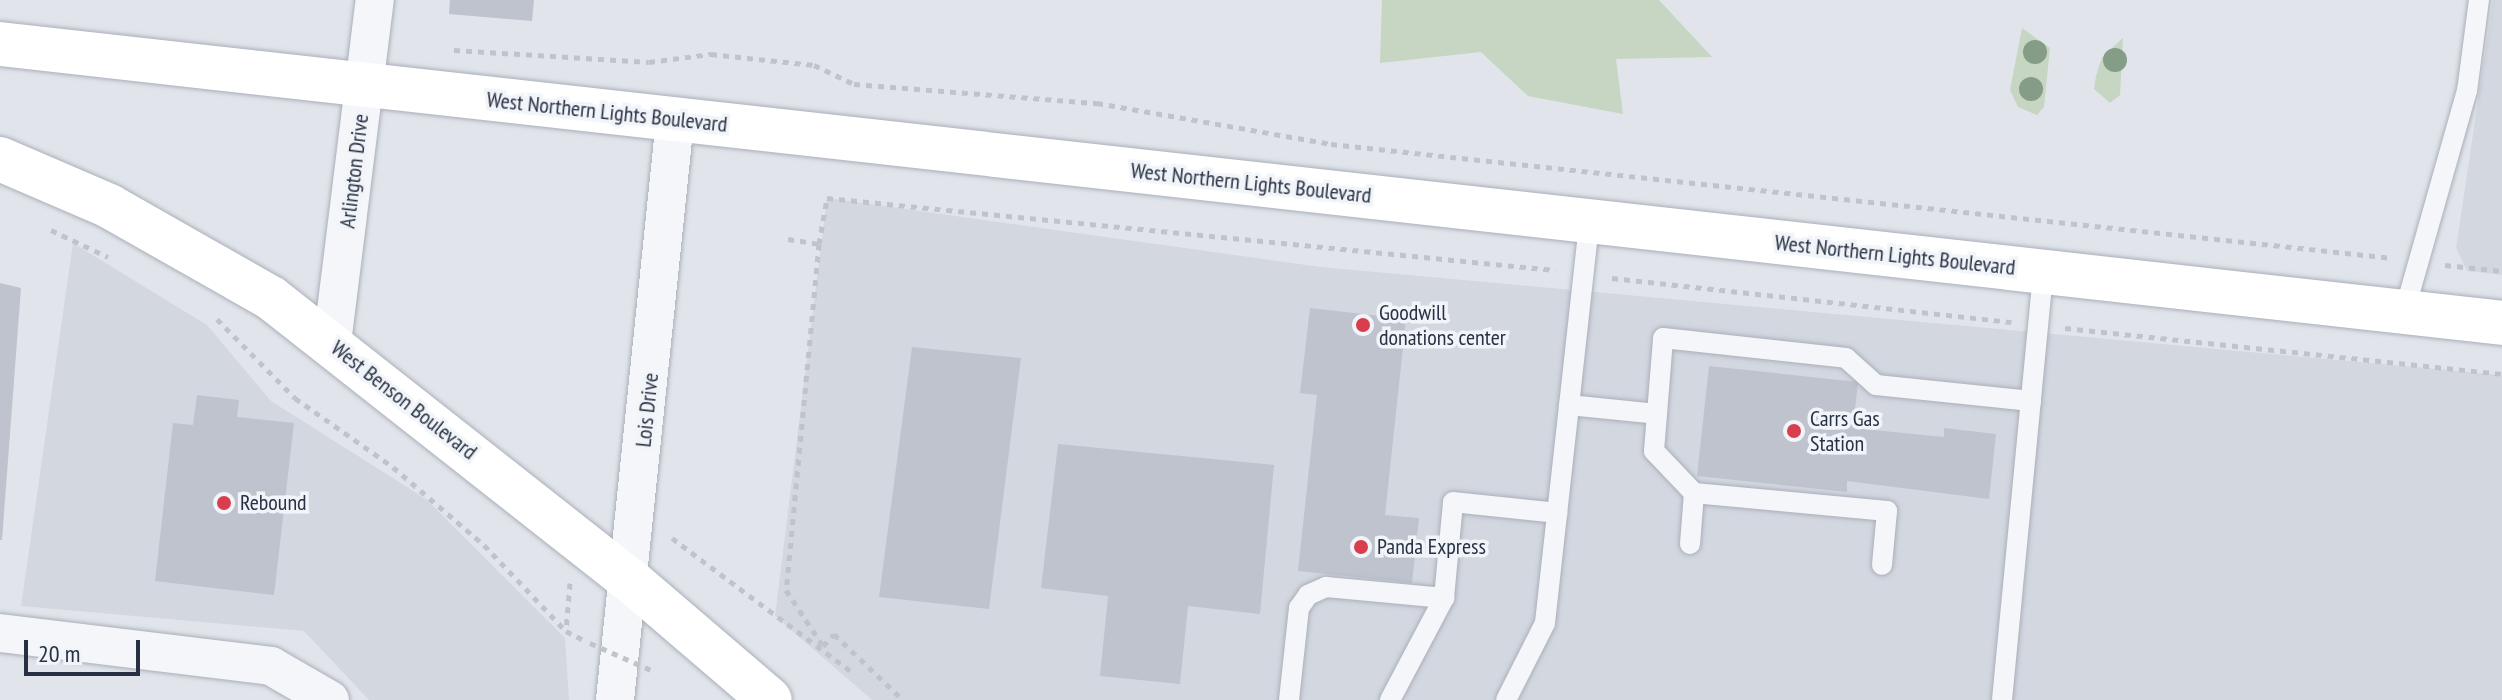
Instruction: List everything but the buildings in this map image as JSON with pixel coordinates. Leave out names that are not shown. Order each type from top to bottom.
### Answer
[{"type":"main road","name":"West Northern Lights Boulevard","points":[[0,44],[2502,323]]},
{"type":"main road","name":"West Benson Boulevard","points":[[0,159],[202,255],[332,343],[630,580],[770,700]]},
{"type":"street","name":"Arlington Drive","points":[[332,343],[375,0]]},
{"type":"street","name":"Lois Drive","points":[[615,700],[630,580],[675,120]]},
{"type":"street","points":[[0,633],[271,666],[323,697]]},
{"type":"lane","points":[[2404,313],[2467,91],[2479,0]]},
{"type":"lane","points":[[1506,700],[1545,623],[1589,222]]},
{"type":"lane","points":[[2002,700],[2043,272]]},
{"type":"lane","points":[[1882,565],[1887,511],[1694,493],[1654,451],[1663,338],[1846,358],[1876,385],[2031,401]]},
{"type":"lane","points":[[1569,405],[1657,414]]},
{"type":"lane","points":[[1690,544],[1694,493]]},
{"type":"lane","points":[[1390,700],[1444,598],[1453,502],[1557,513]]},
{"type":"lane","points":[[1289,700],[1299,608],[1308,595],[1326,587],[1444,598]]},
{"type":"path","points":[[444,49],[649,62],[711,54],[814,65],[854,84],[1081,101],[1331,144],[2387,257]]},
{"type":"path","points":[[823,646],[786,590],[819,244],[827,198],[1583,274],[2502,374]]},
{"type":"path","points":[[42,226],[112,259]]},
{"type":"path","points":[[788,239],[819,244]]},
{"type":"path","points":[[2461,268],[2502,271]]},
{"type":"path","points":[[212,317],[295,398],[393,467],[484,545],[566,631]]},
{"type":"path","points":[[672,538],[823,646],[852,672]]},
{"type":"path","points":[[823,646],[834,634],[903,700]]},
{"type":"path","points":[[590,643],[651,670]]},
{"type":"shaded area","points":[[2493,0],[2502,0],[2502,275],[2467,271],[2456,248]]},
{"type":"shaded area","points":[[827,198],[1321,267],[2502,375],[2502,700],[872,700],[775,616]]},
{"type":"shaded area","points":[[73,243],[207,325],[271,401],[426,499],[565,638],[569,700],[369,700],[304,631],[21,606]]},
{"type":"green space","points":[[1382,0],[1659,0],[1712,57],[1616,59],[1623,114],[1528,96],[1481,52],[1380,63]]},
{"type":"green space","points":[[2022,28],[2050,48],[2044,107],[2037,115],[2018,107],[2010,90]]},
{"type":"green space","points":[[2123,38],[2120,95],[2110,103],[2094,89],[2096,76],[2102,57]]},
{"type":"place","name":"Goodwill donations center","points":[[1363,325]]},
{"type":"place","name":"Carrs Gas Station","points":[[1794,431]]},
{"type":"place","name":"Rebound","points":[[224,503]]},
{"type":"place","name":"Panda Express","points":[[1361,547]]}]
